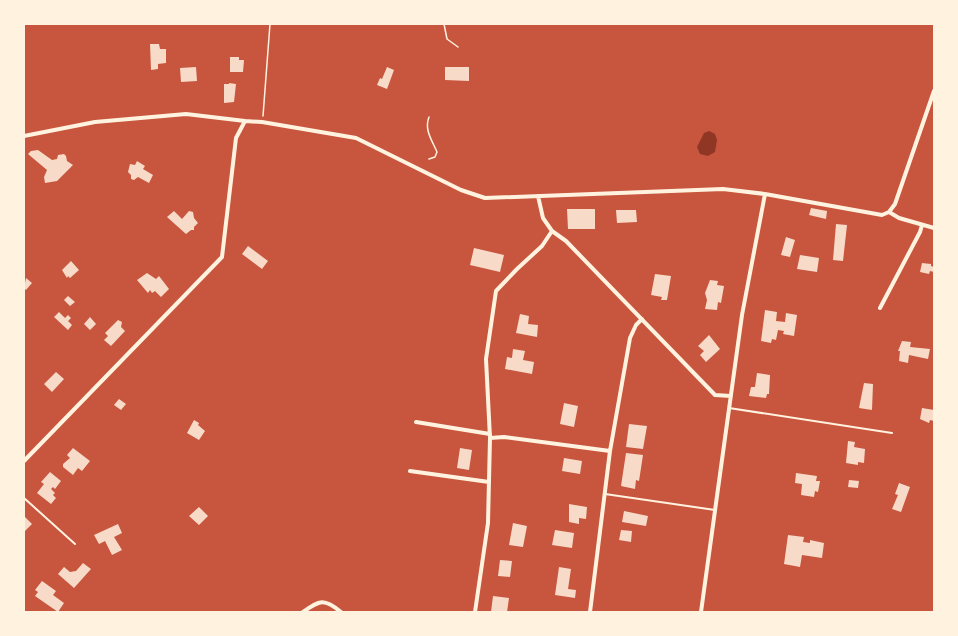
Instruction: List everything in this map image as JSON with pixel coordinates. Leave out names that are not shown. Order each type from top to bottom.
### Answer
[{"type":"street","points":[[24,136],[94,122],[186,114],[262,122],[356,138],[461,190],[484,198],[723,189],[764,194],[873,215],[882,215],[889,212],[895,204],[934,90]]},
{"type":"street","points":[[24,461],[222,257],[236,138],[245,121]]},
{"type":"street","points":[[701,612],[742,315],[764,194]]},
{"type":"street","points":[[538,196],[544,218],[552,231],[566,241],[715,395],[731,396]]},
{"type":"street","points":[[889,212],[899,218],[934,228]]},
{"type":"street","points":[[880,308],[920,232],[922,225]]},
{"type":"street","points":[[474,612],[488,523],[490,436],[486,359],[496,291],[542,246],[552,231]]},
{"type":"street","points":[[590,612],[610,451],[630,338],[636,325],[642,319]]},
{"type":"street","points":[[416,422],[490,436],[610,451]]},
{"type":"street","points":[[410,471],[489,482]]},
{"type":"street","points":[[303,612],[318,602],[328,602],[341,612]]},
{"type":"lane","points":[[729,408],[892,433]]},
{"type":"lane","points":[[605,494],[716,510]]},
{"type":"lane","points":[[24,498],[75,544]]},
{"type":"path","points":[[262,122],[270,24]]},
{"type":"path","points":[[444,24],[447,39],[458,47]]},
{"type":"path","points":[[429,117],[427,124],[428,132],[436,152],[435,157],[430,159]]},
{"type":"shaded area","points":[[709,131],[715,134],[717,140],[715,152],[708,156],[700,154],[697,147],[704,133]]},
{"type":"building","points":[[150,44],[159,44],[160,49],[166,49],[166,63],[158,64],[158,69],[151,70]]},
{"type":"building","points":[[230,57],[239,57],[239,60],[244,60],[243,72],[230,72]]},
{"type":"building","points":[[196,67],[197,81],[181,82],[180,68]]},
{"type":"building","points":[[387,67],[394,70],[387,89],[377,85],[380,78],[382,79]]},
{"type":"building","points":[[445,67],[469,67],[469,81],[445,80]]},
{"type":"building","points":[[224,84],[236,84],[234,102],[224,103]]},
{"type":"building","points":[[38,150],[52,160],[57,159],[58,155],[64,154],[67,161],[73,165],[57,181],[45,183],[44,177],[47,170],[28,154],[31,151]]},
{"type":"building","points":[[137,161],[145,166],[143,169],[153,175],[149,183],[138,177],[134,180],[131,179],[131,175],[128,172],[130,164],[135,165]]},
{"type":"building","points":[[811,208],[827,211],[826,219],[809,215]]},
{"type":"building","points":[[567,209],[595,209],[595,229],[568,229]]},
{"type":"building","points":[[616,210],[636,210],[637,222],[617,223]]},
{"type":"building","points":[[174,211],[182,219],[189,211],[193,212],[194,218],[198,223],[194,227],[194,230],[191,230],[186,234],[167,217]]},
{"type":"building","points":[[836,224],[847,225],[843,261],[833,260]]},
{"type":"building","points":[[786,237],[795,240],[790,257],[781,255]]},
{"type":"building","points":[[248,246],[268,261],[262,269],[242,254]]},
{"type":"building","points":[[474,248],[504,255],[500,272],[470,265]]},
{"type":"building","points":[[800,255],[819,258],[817,272],[797,269]]},
{"type":"building","points":[[71,261],[79,270],[70,278],[68,276],[67,278],[62,270]]},
{"type":"building","points":[[922,263],[931,264],[931,266],[934,267],[934,272],[930,271],[929,274],[920,272]]},
{"type":"building","points":[[147,273],[156,279],[159,276],[169,289],[161,297],[155,291],[152,293],[150,290],[148,293],[137,280]]},
{"type":"building","points":[[655,274],[671,276],[667,300],[661,300],[662,297],[651,295]]},
{"type":"building","points":[[26,278],[32,283],[26,290],[24,288]]},
{"type":"building","points":[[710,280],[718,281],[717,285],[724,286],[721,303],[718,302],[717,310],[705,309],[707,300],[705,293]]},
{"type":"building","points":[[68,296],[75,302],[70,306],[64,300]]},
{"type":"building","points":[[765,310],[777,312],[776,321],[785,322],[786,313],[797,315],[794,336],[783,334],[784,331],[778,330],[776,340],[772,339],[771,343],[761,341]]},
{"type":"building","points":[[59,312],[65,318],[68,315],[71,318],[68,321],[72,325],[68,330],[54,317]]},
{"type":"building","points":[[520,314],[529,316],[528,324],[538,325],[537,337],[516,333]]},
{"type":"building","points":[[90,317],[96,324],[90,330],[84,324]]},
{"type":"building","points":[[118,320],[122,322],[121,327],[125,331],[111,346],[104,340],[108,336],[105,333]]},
{"type":"building","points":[[709,335],[720,349],[706,362],[700,355],[704,351],[698,346]]},
{"type":"building","points":[[902,341],[911,342],[910,347],[930,349],[928,359],[909,355],[908,363],[899,361],[900,351],[898,351]]},
{"type":"building","points":[[513,349],[525,351],[523,360],[534,362],[532,374],[505,369],[507,357],[512,358]]},
{"type":"building","points":[[56,372],[64,379],[52,392],[44,384]]},
{"type":"building","points":[[757,373],[770,375],[769,394],[767,394],[766,398],[749,396],[751,387],[755,387]]},
{"type":"building","points":[[864,383],[873,384],[872,410],[859,408]]},
{"type":"building","points":[[119,399],[126,404],[121,410],[114,405]]},
{"type":"building","points":[[564,403],[578,406],[574,427],[560,424]]},
{"type":"building","points":[[922,408],[934,410],[934,421],[930,420],[929,423],[920,419]]},
{"type":"building","points":[[194,420],[199,423],[198,425],[205,431],[199,440],[187,433]]},
{"type":"building","points":[[629,424],[647,426],[643,449],[626,447]]},
{"type":"building","points":[[848,441],[855,442],[854,447],[865,449],[864,463],[858,462],[858,465],[846,463]]},
{"type":"building","points":[[73,448],[90,461],[82,471],[78,468],[73,475],[63,467],[63,464],[70,458],[67,455]]},
{"type":"building","points":[[460,448],[472,450],[469,470],[457,468]]},
{"type":"building","points":[[626,453],[643,455],[639,481],[636,480],[635,489],[621,486]]},
{"type":"building","points":[[564,458],[582,461],[580,474],[562,471]]},
{"type":"building","points":[[50,472],[61,481],[55,489],[53,487],[51,489],[55,493],[53,495],[56,498],[51,504],[37,493],[44,484],[41,482]]},
{"type":"building","points":[[796,473],[817,476],[816,481],[820,481],[818,492],[815,491],[814,497],[801,495],[802,484],[795,483]]},
{"type":"building","points":[[849,480],[859,481],[858,488],[848,487]]},
{"type":"building","points":[[899,483],[910,487],[901,512],[892,509],[898,495],[895,494]]},
{"type":"building","points":[[569,504],[587,507],[586,519],[579,518],[579,524],[569,522]]},
{"type":"building","points":[[199,507],[208,516],[199,525],[189,516]]},
{"type":"building","points":[[624,511],[648,516],[646,526],[622,522]]},
{"type":"building","points":[[24,516],[32,524],[24,532]]},
{"type":"building","points":[[513,523],[527,526],[523,547],[509,545]]},
{"type":"building","points":[[118,524],[122,533],[114,537],[122,550],[112,555],[105,541],[99,544],[94,535]]},
{"type":"building","points":[[555,530],[574,533],[572,548],[552,545]]},
{"type":"building","points":[[621,530],[632,531],[631,542],[619,540]]},
{"type":"building","points":[[788,535],[804,537],[803,542],[810,543],[810,540],[824,543],[822,558],[802,555],[800,567],[784,564]]},
{"type":"building","points":[[500,560],[512,561],[510,577],[498,576]]},
{"type":"building","points":[[83,563],[91,569],[74,588],[58,574],[64,567],[70,572],[76,571]]},
{"type":"building","points":[[559,567],[571,569],[568,589],[576,590],[575,598],[555,595]]},
{"type":"building","points":[[42,581],[56,591],[53,595],[64,603],[58,612],[35,596],[38,592],[35,590]]},
{"type":"building","points":[[493,596],[509,598],[507,612],[491,612]]}]
